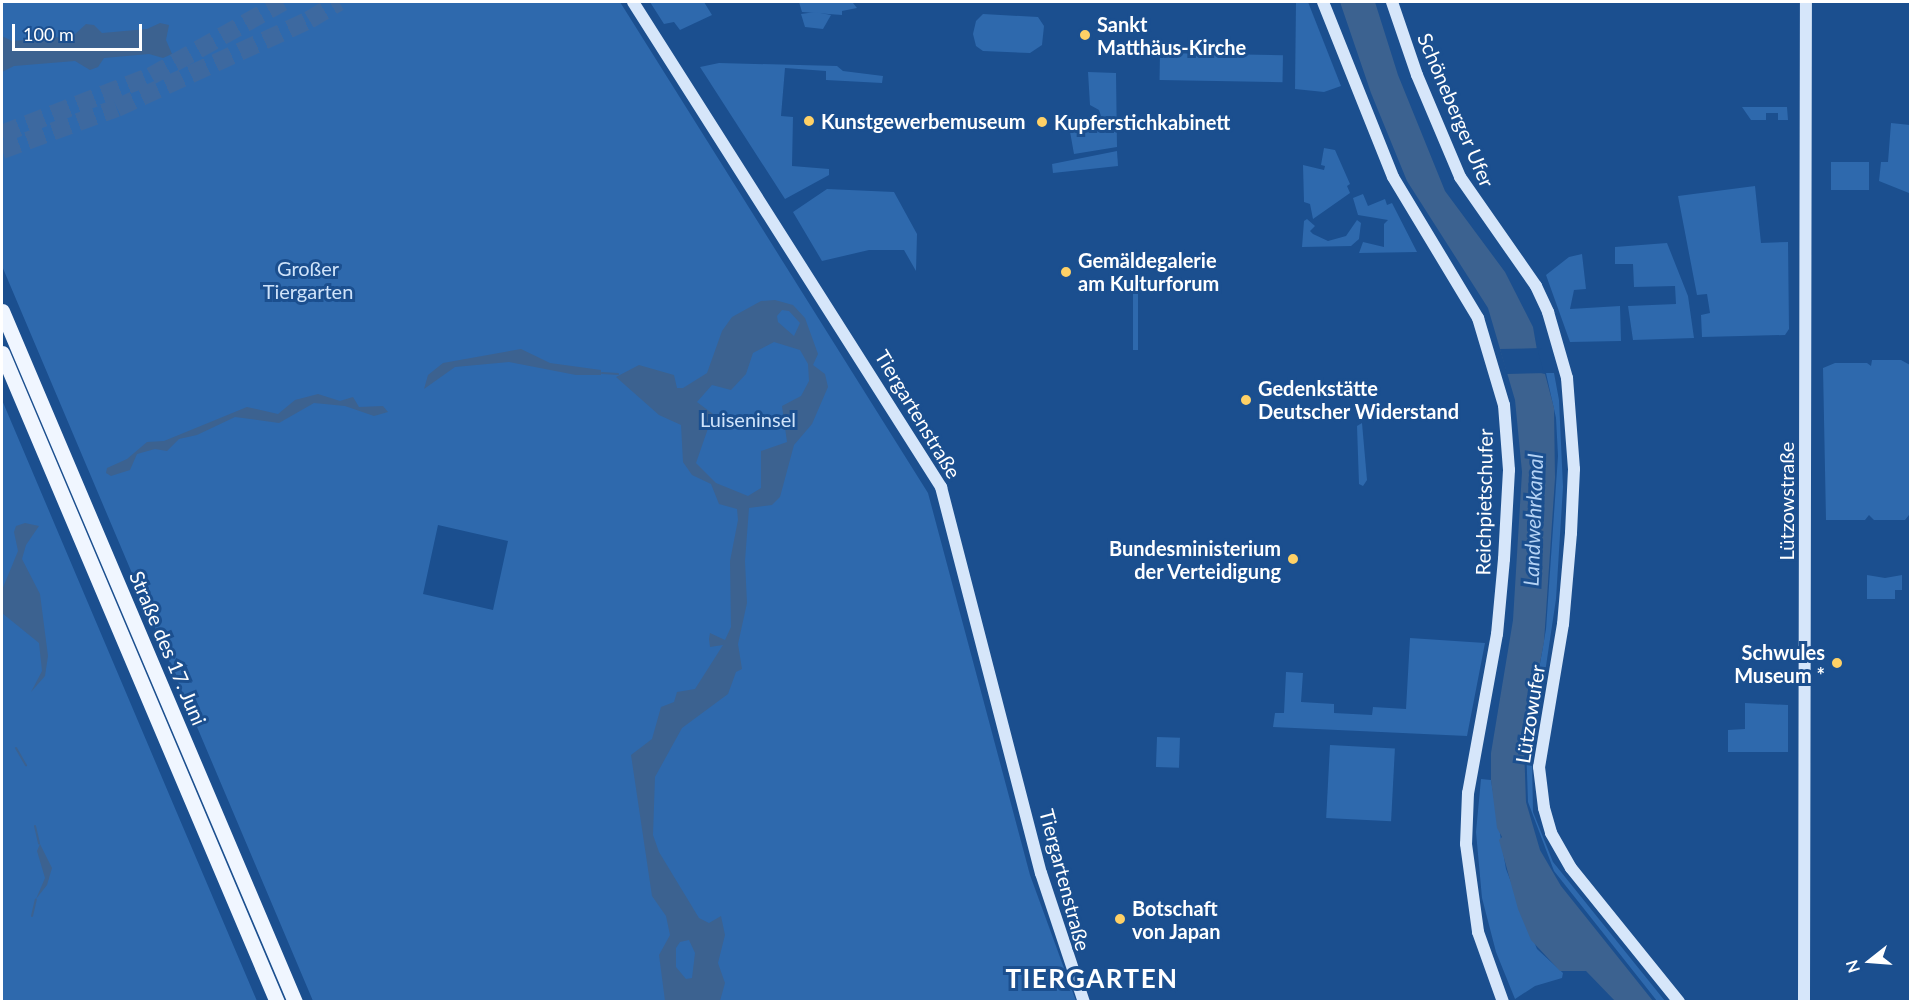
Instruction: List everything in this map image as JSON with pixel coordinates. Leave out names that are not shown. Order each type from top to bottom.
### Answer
[{"type":"main road","name":"Tiergartenstraße","points":[[633,2],[941,487],[1041,873],[1084,1002]]},
{"type":"main road","name":"Reichpietschufer","points":[[1323,2],[1393,177],[1478,318],[1504,405],[1509,470],[1504,559],[1497,634],[1466,820],[1471,896],[1490,967],[1503,1002]]},
{"type":"main road","name":"Schöneberger Ufer","points":[[1392,2],[1417,75],[1460,177],[1529,274],[1548,312],[1563,360],[1570,403],[1574,469],[1571,533]]},
{"type":"main road","name":"Lützowstraße","points":[[1804,1002],[1806,2]]},
{"type":"main road","name":"Straße des 17. Juni","points":[[2,311],[295,1002]]},
{"type":"main road","name":"Straße des 17. Juni","points":[[2,353],[277,1002]]},
{"type":"main road","name":"Lützowufer","points":[[1571,533],[1563,624],[1539,767],[1544,808],[1551,833],[1571,868],[1679,1002]]},
{"type":"green space","name":"Großer Tiergarten","points":[[2,2],[620,2],[928,493],[1030,875],[1076,1001],[313,1001],[2,266]],"holes":[[[438,525],[508,541],[493,610],[423,594]]]},
{"type":"green space","points":[[650,2],[704,2],[712,15],[680,30],[674,22],[664,24]]},
{"type":"green space","points":[[799,2],[853,3],[857,8],[842,11],[842,15],[802,12]]},
{"type":"green space","points":[[1296,2],[1308,2],[1341,86],[1324,92],[1295,89]]},
{"type":"green space","points":[[815,12],[831,15],[823,29],[805,27],[801,14]]},
{"type":"green space","points":[[983,14],[1038,17],[1044,26],[1042,45],[1030,53],[983,51],[976,46],[973,34],[976,21]]},
{"type":"green space","points":[[1160,53],[1283,55],[1283,82],[1160,80]]},
{"type":"green space","points":[[719,63],[837,66],[843,71],[883,76],[882,83],[826,80],[826,71],[785,68],[781,116],[793,117],[792,166],[829,169],[829,175],[785,199],[700,67]]},
{"type":"green space","points":[[1088,72],[1116,73],[1117,147],[1074,154],[1069,126],[1081,124],[1087,131],[1101,127],[1103,122],[1099,110],[1090,105]]},
{"type":"green space","points":[[1742,107],[1787,107],[1788,120],[1778,120],[1778,113],[1766,113],[1766,120],[1751,120]]},
{"type":"green space","points":[[1891,123],[1910,125],[1909,193],[1879,181],[1881,162],[1888,162]]},
{"type":"green space","points":[[1324,148],[1335,150],[1350,184],[1347,186],[1350,193],[1313,219],[1310,204],[1304,202],[1303,165],[1324,170],[1325,166],[1321,165]]},
{"type":"green space","points":[[1117,151],[1118,166],[1053,173],[1052,164]]},
{"type":"green space","points":[[1831,162],[1869,162],[1869,190],[1831,190]]},
{"type":"green space","points":[[1755,186],[1761,243],[1788,242],[1789,329],[1785,335],[1702,337],[1701,315],[1710,313],[1707,294],[1697,295],[1678,196]]},
{"type":"green space","points":[[827,189],[894,192],[917,234],[916,271],[904,250],[869,250],[822,261],[793,212]]},
{"type":"green space","points":[[1363,194],[1368,206],[1385,199],[1387,205],[1392,203],[1417,252],[1359,253],[1363,242],[1384,247],[1384,224],[1388,220],[1358,215],[1353,198]]},
{"type":"green space","points":[[1307,219],[1315,226],[1310,231],[1328,241],[1346,236],[1357,220],[1361,223],[1359,239],[1351,246],[1302,247],[1304,221]]},
{"type":"green space","points":[[1667,243],[1688,296],[1694,338],[1633,340],[1628,306],[1676,304],[1675,286],[1634,287],[1633,264],[1615,264],[1615,247]]},
{"type":"green space","points":[[1582,254],[1586,289],[1574,290],[1570,309],[1620,306],[1621,341],[1570,342],[1546,275],[1569,257]]},
{"type":"green space","points":[[1133,272],[1138,272],[1138,350],[1133,350]]},
{"type":"green space","points":[[1872,360],[1901,360],[1910,365],[1909,515],[1905,520],[1874,520],[1869,515],[1865,520],[1826,520],[1823,368],[1835,363],[1867,363],[1871,366]]},
{"type":"green space","points":[[1546,373],[1554,373],[1559,400],[1563,487],[1556,599],[1532,760],[1533,812],[1553,862],[1665,1001],[1657,1001],[1554,871],[1528,802],[1526,744],[1546,629],[1558,456],[1556,418]]},
{"type":"green space","points":[[2,400],[177,813],[257,1001],[2,1001]]},
{"type":"green space","points":[[1362,423],[1367,480],[1363,486],[1359,484],[1357,426]]},
{"type":"green space","points":[[1867,575],[1885,578],[1902,575],[1902,590],[1895,590],[1895,599],[1867,599]]},
{"type":"green space","points":[[1410,638],[1485,643],[1467,736],[1273,727],[1275,713],[1284,713],[1286,672],[1303,673],[1301,702],[1334,704],[1334,713],[1372,715],[1373,707],[1406,709]]},
{"type":"green space","points":[[1745,703],[1788,705],[1788,752],[1728,752],[1728,730],[1745,729]]},
{"type":"green space","points":[[1157,737],[1180,738],[1179,768],[1156,767]]},
{"type":"green space","points":[[1330,745],[1395,748],[1391,821],[1326,818]]},
{"type":"green space","points":[[1481,779],[1491,780],[1506,869],[1537,949],[1563,973],[1562,978],[1535,986],[1515,999],[1496,952],[1482,898],[1476,832]]},
{"type":"water","name":"Landwehrkanal","points":[[1340,2],[1375,2],[1398,75],[1445,191],[1505,272],[1533,327],[1541,373],[1545,374],[1554,408],[1555,478],[1544,642],[1524,746],[1526,802],[1540,850],[1561,886],[1653,1001],[1615,1001],[1586,971],[1560,971],[1531,940],[1518,909],[1499,840],[1502,837],[1497,828],[1491,780],[1491,753],[1513,620],[1522,472],[1515,400],[1488,308],[1407,181],[1371,93]]},
{"type":"water","points":[[160,23],[169,25],[166,40],[172,54],[163,58],[149,54],[104,58],[98,67],[90,70],[75,61],[14,66],[2,72],[2,36],[12,41],[73,36],[86,24],[94,25],[102,33],[147,29]]},
{"type":"water","points":[[775,300],[793,305],[805,318],[818,354],[813,365],[825,374],[828,387],[812,424],[794,445],[780,497],[772,505],[749,508],[745,561],[747,603],[738,644],[742,669],[736,672],[728,694],[682,728],[655,777],[653,835],[659,852],[699,918],[709,923],[721,916],[725,935],[718,963],[725,983],[720,1001],[665,1001],[659,955],[670,935],[666,916],[652,896],[631,755],[652,739],[661,707],[674,702],[677,692],[695,689],[723,645],[710,647],[709,639],[710,633],[725,640],[731,627],[730,561],[738,520],[737,509],[719,504],[711,484],[692,475],[683,462],[681,425],[659,415],[616,377],[639,365],[674,375],[677,388],[683,388],[707,373],[722,331],[732,317],[761,301]],"holes":[[[782,310],[789,311],[800,323],[794,336],[778,322],[777,316]],[[774,342],[800,350],[808,364],[809,381],[801,396],[782,406],[787,442],[761,451],[761,488],[748,496],[716,483],[696,463],[713,414],[697,402],[712,385],[731,390],[746,374],[753,353]],[[689,940],[695,953],[692,978],[686,979],[676,967],[676,948],[680,942]]]},
{"type":"water","points":[[521,349],[550,363],[601,370],[601,375],[576,375],[509,362],[455,367],[424,389],[428,375],[443,363]]},
{"type":"water","points":[[318,394],[340,401],[353,397],[359,407],[383,406],[388,412],[374,416],[345,406],[314,403],[279,423],[235,417],[197,435],[179,439],[167,451],[155,449],[137,454],[130,470],[111,476],[106,473],[107,468],[127,459],[147,442],[164,441],[247,407],[278,414],[295,400]]},
{"type":"water","points":[[25,523],[39,526],[26,545],[22,559],[40,594],[48,656],[45,676],[31,692],[42,671],[39,643],[2,613],[2,590],[18,551],[14,532],[16,526]]},
{"type":"water","points":[[40,844],[52,868],[47,885],[36,899],[45,878],[37,851]]},
{"type":"pier","points":[[1542,348],[1538,351],[1543,370],[1548,373],[1507,374],[1500,349]]},
{"type":"waterway","points":[[602,373],[618,374]]},
{"type":"waterway","points":[[16,748],[26,765]]},
{"type":"waterway","points":[[35,826],[39,844]]},
{"type":"waterway","points":[[32,916],[36,899]]},
{"type":"tunnel","points":[[2,134],[151,76],[283,2]]},
{"type":"tunnel","points":[[2,150],[117,108],[309,20],[339,2]]},
{"type":"place","name":"Sankt Matthäus-Kirche","points":[[1085,35]]},
{"type":"place","name":"Kunstgewerbemuseum","points":[[809,121]]},
{"type":"place","name":"Kupferstichkabinett","points":[[1042,122]]},
{"type":"place","name":"Gemäldegalerie am Kulturforum","points":[[1066,272]]},
{"type":"place","name":"Gedenkstätte Deutscher Widerstand","points":[[1246,400]]},
{"type":"place","name":"Bundesministerium der Verteidigung","points":[[1293,559]]},
{"type":"place","name":"Schwules Museum *","points":[[1837,663]]},
{"type":"place","name":"Botschaft von Japan","points":[[1120,919]]},
{"type":"district","name":"TIERGARTEN","points":[[1092,979]]},
{"type":"park label","name":"Luiseninsel","points":[[748,419]]}]
